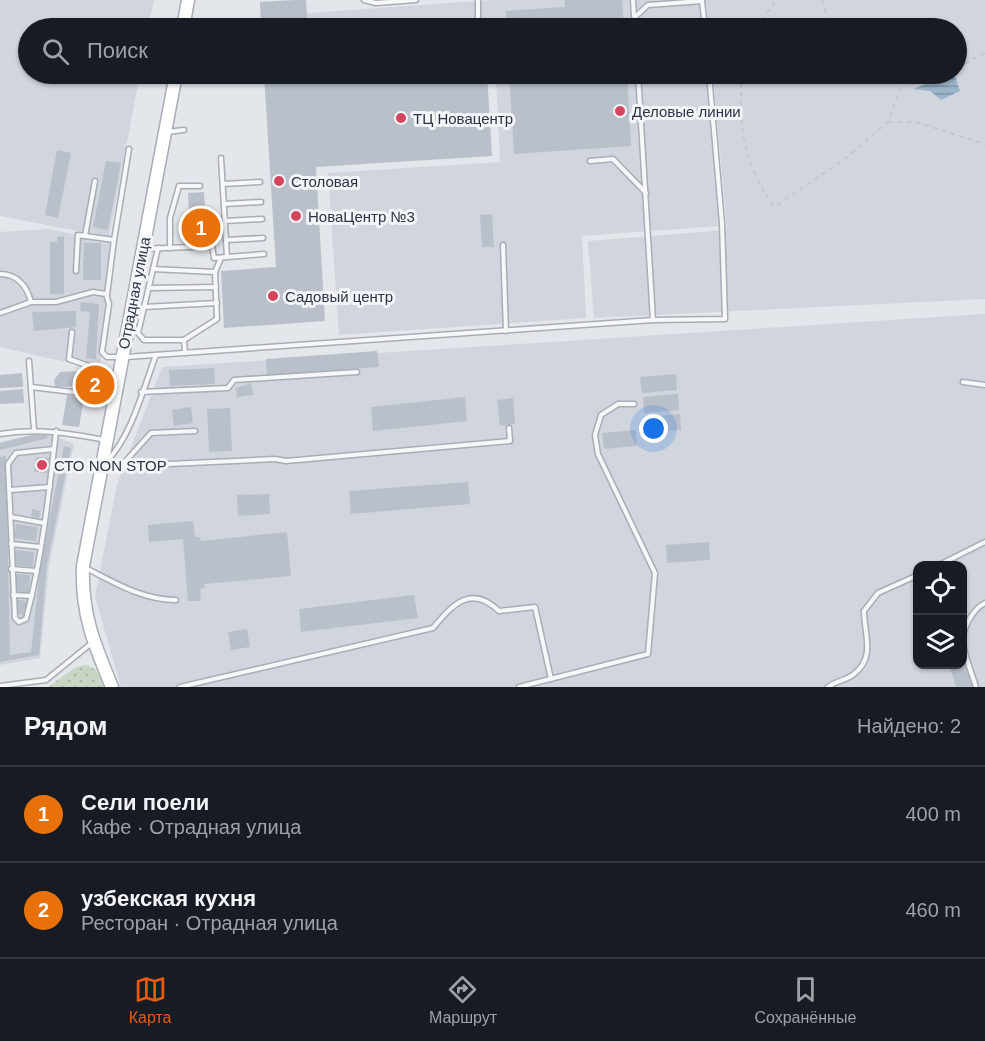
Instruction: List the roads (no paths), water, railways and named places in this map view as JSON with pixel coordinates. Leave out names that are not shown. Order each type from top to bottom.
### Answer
[{"type":"main road","points":[[185,18],[188,0]]},
{"type":"main road","name":"Отрадная улица","points":[[112,687],[85,618],[82,594],[83,566],[105,440],[167,132],[174,84]]},
{"type":"lane","points":[[364,0],[376,3],[416,0]]},
{"type":"lane","points":[[478,0],[478,18]]},
{"type":"lane","points":[[633,0],[634,17]]},
{"type":"lane","points":[[634,17],[648,5],[702,1],[704,18]]},
{"type":"lane","points":[[639,84],[653,320]]},
{"type":"lane","points":[[129,149],[107,296],[109,304],[102,352],[107,357],[653,320],[725,319],[722,223],[710,84]]},
{"type":"lane","points":[[167,132],[184,130]]},
{"type":"lane","points":[[158,248],[138,333],[144,340],[184,340],[217,319],[215,272],[224,257],[226,240],[221,158]]},
{"type":"lane","points":[[590,161],[613,159],[647,194]]},
{"type":"lane","points":[[85,236],[95,181]]},
{"type":"lane","points":[[223,184],[260,182]]},
{"type":"lane","points":[[170,248],[170,218],[179,186],[200,186]]},
{"type":"lane","points":[[224,204],[261,202]]},
{"type":"lane","points":[[225,221],[262,219]]},
{"type":"lane","points":[[76,272],[78,235],[114,240]]},
{"type":"lane","points":[[226,240],[264,238]]},
{"type":"lane","points":[[503,245],[506,331]]},
{"type":"lane","points":[[143,249],[212,246],[214,258],[264,254]]},
{"type":"lane","points":[[153,269],[215,272]]},
{"type":"lane","points":[[0,274],[10,274],[28,289],[31,302]]},
{"type":"lane","points":[[148,288],[216,287]]},
{"type":"lane","points":[[0,313],[31,302],[56,302],[93,292],[102,292],[107,296]]},
{"type":"lane","points":[[144,307],[217,303]]},
{"type":"lane","points":[[72,332],[69,359],[118,376]]},
{"type":"lane","points":[[184,340],[185,353]]},
{"type":"lane","points":[[100,468],[115,453],[156,355]]},
{"type":"lane","points":[[29,361],[34,430]]},
{"type":"lane","points":[[141,392],[228,388],[234,381],[357,372]]},
{"type":"lane","points":[[963,382],[985,385]]},
{"type":"lane","points":[[31,387],[114,398]]},
{"type":"lane","points":[[519,687],[648,654],[655,573],[598,454],[595,435],[601,414],[618,404],[634,404]]},
{"type":"lane","points":[[100,468],[122,465],[275,459],[286,461],[510,441],[509,428]]},
{"type":"lane","points":[[0,434],[34,430],[56,431],[105,440]]},
{"type":"lane","points":[[54,449],[13,455],[8,464],[11,569],[15,618],[20,622],[26,619],[37,571],[50,487],[56,431]]},
{"type":"lane","points":[[122,465],[151,434],[195,431]]},
{"type":"lane","points":[[10,490],[50,487]]},
{"type":"lane","points":[[11,517],[44,523]]},
{"type":"lane","points":[[947,561],[985,542]]},
{"type":"lane","points":[[11,544],[41,547]]},
{"type":"lane","points":[[83,566],[131,591],[157,600],[176,600]]},
{"type":"lane","points":[[11,569],[37,571]]},
{"type":"lane","points":[[828,687],[853,675],[865,662],[869,647],[864,630],[864,611],[878,593],[913,577]]},
{"type":"lane","points":[[13,595],[32,596]]},
{"type":"lane","points":[[180,687],[433,628],[450,607],[470,597],[487,600],[499,611],[535,607],[551,679]]},
{"type":"lane","points":[[976,687],[963,639],[968,622],[978,606],[985,603]]},
{"type":"lane","points":[[0,686],[46,680],[93,642]]},
{"type":"water","points":[[926,84],[958,84],[960,91],[941,100],[930,91],[913,89]]},
{"type":"place","name":"Деловые линии","points":[[620,111]]},
{"type":"place","name":"ТЦ Новацентр","points":[[401,118]]},
{"type":"place","name":"Столовая","points":[[279,181]]},
{"type":"place","name":"НоваЦентр №3","points":[[296,216]]},
{"type":"place","name":"Сели поели","points":[[201,228]]},
{"type":"place","name":"Садовый центр","points":[[273,296]]},
{"type":"place","name":"узбекская кухня","points":[[95,385]]},
{"type":"place","name":"СТО NON STOP","points":[[42,465]]}]
